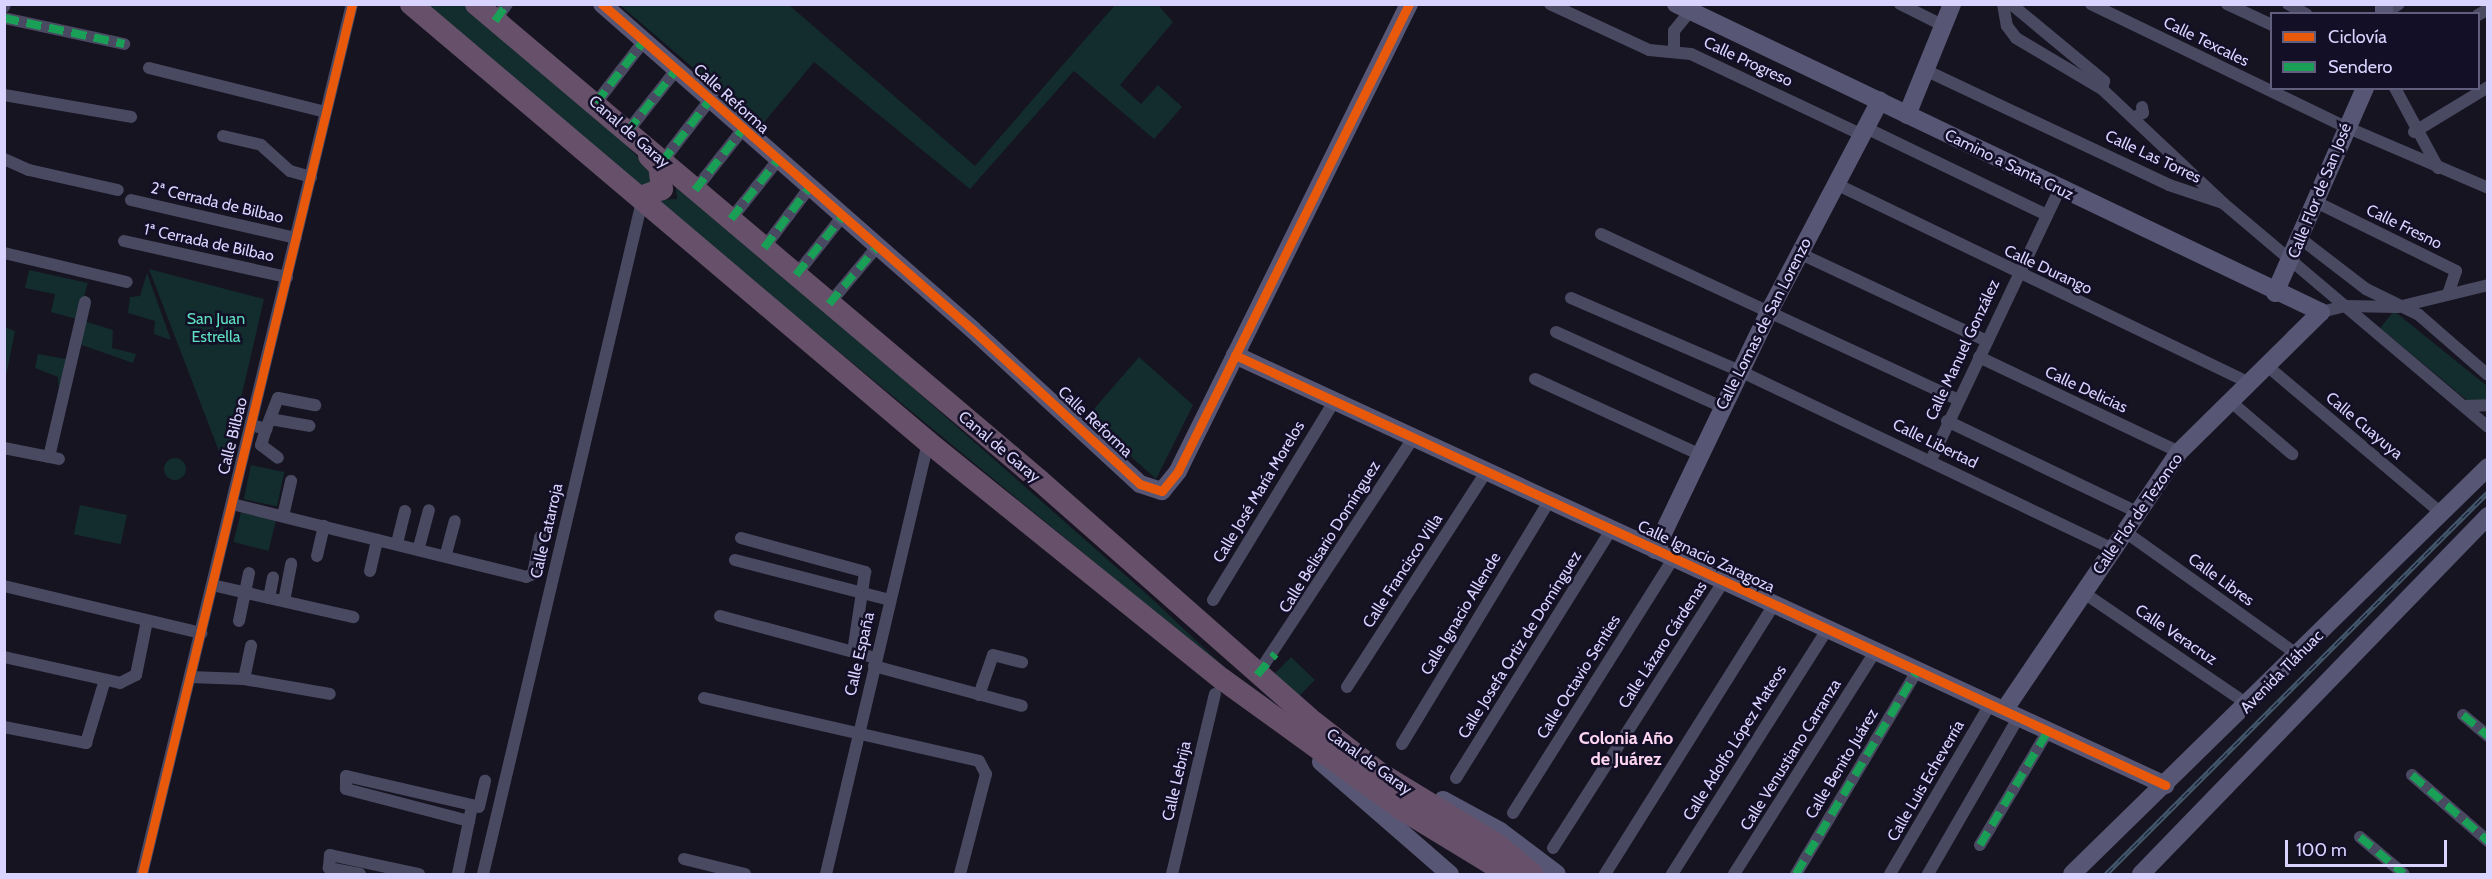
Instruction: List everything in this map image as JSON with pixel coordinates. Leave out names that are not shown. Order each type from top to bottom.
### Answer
[{"type":"highway","name":"Canal de Garay","points":[[411,4],[643,196],[928,442],[1285,729],[1508,874]]},
{"type":"highway","name":"Canal de Garay","points":[[476,4],[501,13],[662,162],[1039,480],[1257,675],[1394,783],[1498,845],[1532,874]]},
{"type":"highway","points":[[629,133],[662,178],[653,196],[643,196]]},
{"type":"street","name":"Calle Bilbao","points":[[142,874],[352,4]]},
{"type":"street","name":"Calle Reforma","points":[[603,4],[1151,490],[1162,491],[1178,471],[1409,4]]},
{"type":"street","name":"Calle Progreso","points":[[1550,4],[1649,50],[1674,52],[1704,59],[2047,215]]},
{"type":"street","points":[[1900,4],[1944,26]]},
{"type":"street","points":[[1906,115],[1952,4]]},
{"type":"street","points":[[2003,4],[2007,26],[2016,38],[2102,89],[2223,203]]},
{"type":"street","points":[[2011,4],[2104,81],[2102,89]]},
{"type":"street","name":"Calle Texcales","points":[[2091,4],[2346,128],[2487,188]]},
{"type":"street","points":[[2227,4],[2270,25]]},
{"type":"street","points":[[2288,4],[2302,12]]},
{"type":"street","points":[[2386,12],[2399,4]]},
{"type":"street","points":[[1674,52],[1674,31],[1683,8]]},
{"type":"street","name":"Camino a Santa Cruz","points":[[1683,8],[2275,293],[2321,312]]},
{"type":"street","points":[[4,18],[124,44]]},
{"type":"street","points":[[596,103],[644,41]]},
{"type":"street","points":[[148,68],[327,112]]},
{"type":"street","points":[[629,133],[676,70]]},
{"type":"street","name":"Calle Las Torres","points":[[1925,70],[2169,185],[2223,203],[2293,259],[2345,306]]},
{"type":"street","points":[[2414,132],[2487,87]]},
{"type":"street","name":"Calle Flor de San José","points":[[2275,293],[2293,259],[2346,128],[2364,90]]},
{"type":"street","points":[[2396,90],[2414,132],[2439,169]]},
{"type":"street","points":[[4,95],[131,117]]},
{"type":"street","points":[[662,162],[710,100]]},
{"type":"street","name":"Calle Lomas de San Lorenzo","points":[[1655,550],[1699,454],[1798,253],[1880,101]]},
{"type":"street","points":[[2133,118],[2143,113],[2142,107]]},
{"type":"street","points":[[695,190],[743,129]]},
{"type":"street","points":[[223,136],[261,145],[290,171],[311,177]]},
{"type":"street","points":[[4,159],[28,170],[118,190]]},
{"type":"street","points":[[731,219],[778,160]]},
{"type":"street","name":"Calle Durango","points":[[1836,184],[2017,274],[2248,382]]},
{"type":"street","points":[[764,248],[809,188]]},
{"type":"street","name":"Calle Manuel González","points":[[1931,460],[1947,421],[2059,190]]},
{"type":"street","name":"Calle Catarroja","points":[[483,874],[643,196]]},
{"type":"street","name":"2ª Cerrada de Bilbao","points":[[131,200],[296,238]]},
{"type":"street","name":"Calle Fresno","points":[[2316,202],[2456,271],[2448,294]]},
{"type":"street","points":[[796,275],[842,217]]},
{"type":"street","points":[[1601,234],[1768,314],[1958,400]]},
{"type":"street","points":[[2301,239],[2398,307],[2419,315],[2487,375]]},
{"type":"street","name":"1ª Cerrada de Bilbao","points":[[124,241],[287,277]]},
{"type":"street","points":[[829,304],[876,248]]},
{"type":"street","points":[[4,253],[127,282]]},
{"type":"street","points":[[1798,253],[1987,341]]},
{"type":"street","points":[[2321,312],[2345,306],[2398,307],[2487,285]]},
{"type":"street","name":"Calle Libertad","points":[[1571,298],[1740,371],[1931,460],[2113,549]]},
{"type":"street","points":[[4,448],[54,458],[85,302]]},
{"type":"street","points":[[2345,306],[2487,427]]},
{"type":"street","name":"Calle Flor de Tezonco","points":[[2004,710],[2180,452],[2321,312]]},
{"type":"street","points":[[1556,332],[1722,407]]},
{"type":"street","name":"Calle Ignacio Zaragoza","points":[[1235,355],[2164,785]]},
{"type":"street","name":"Calle Delicias","points":[[1979,357],[2180,452]]},
{"type":"street","name":"Calle Cuayuya","points":[[2266,365],[2441,513]]},
{"type":"street","points":[[1535,379],[1699,454]]},
{"type":"street","points":[[278,458],[261,445],[278,398],[315,405]]},
{"type":"street","points":[[2230,401],[2292,454]]},
{"type":"street","name":"Calle José María Morelos","points":[[1213,600],[1334,402]]},
{"type":"street","points":[[2461,404],[2476,409],[2487,405]]},
{"type":"street","points":[[1947,421],[2137,512]]},
{"type":"street","points":[[251,425],[309,426]]},
{"type":"street","name":"Calle Belisario Domínguez","points":[[1257,675],[1275,654],[1413,438]]},
{"type":"street","name":"Calle España","points":[[826,874],[928,442]]},
{"type":"street","name":"Avenida Tláhuac","points":[[2072,874],[2250,705],[2487,467]]},
{"type":"street","name":"Calle Francisco Villa","points":[[1347,687],[1486,472]]},
{"type":"street","points":[[284,516],[291,481]]},
{"type":"street","name":"Calle Ignacio Allende","points":[[1402,744],[1549,501]]},
{"type":"street","points":[[232,504],[377,540],[419,547],[530,576],[540,537]]},
{"type":"street","points":[[419,547],[429,510]]},
{"type":"street","points":[[397,543],[405,511]]},
{"type":"street","points":[[2140,874],[2487,516]]},
{"type":"street","points":[[446,554],[455,521]]},
{"type":"street","points":[[317,556],[324,526]]},
{"type":"street","name":"Calle Josefa Ortiz de Domínguez","points":[[1456,778],[1611,530]]},
{"type":"street","name":"Calle Libres","points":[[2124,531],[2299,656]]},
{"type":"street","points":[[741,538],[865,572],[865,594],[853,651]]},
{"type":"street","points":[[370,571],[377,540]]},
{"type":"street","name":"Calle Octavio Senties","points":[[1513,813],[1673,559]]},
{"type":"street","points":[[735,560],[890,600]]},
{"type":"street","points":[[284,601],[291,564]]},
{"type":"street","points":[[239,621],[249,573]]},
{"type":"street","points":[[268,598],[273,577]]},
{"type":"street","name":"Calle Lázaro Cárdenas","points":[[1553,848],[1723,582]]},
{"type":"street","points":[[212,585],[353,617]]},
{"type":"street","points":[[4,586],[201,633]]},
{"type":"street","name":"Calle Veracruz","points":[[2084,593],[2250,705]]},
{"type":"street","points":[[1605,874],[1774,605]]},
{"type":"street","points":[[720,616],[853,651],[875,662],[1022,706]]},
{"type":"street","points":[[4,657],[104,682],[120,683],[136,675],[147,621]]},
{"type":"street","name":"Calle Adolfo López Mateos","points":[[1672,874],[1827,630]]},
{"type":"street","points":[[244,679],[251,646]]},
{"type":"street","name":"Calle Venustiano Carranza","points":[[1734,874],[1875,652]]},
{"type":"street","points":[[979,695],[993,655],[1022,662]]},
{"type":"street","name":"Calle Benito Juárez","points":[[1796,874],[1917,671]]},
{"type":"street","points":[[190,677],[244,679],[330,694]]},
{"type":"street","points":[[4,727],[86,743],[104,682]]},
{"type":"street","name":"Calle Lebrija","points":[[1172,874],[1215,694]]},
{"type":"street","points":[[704,698],[985,766],[960,874]]},
{"type":"street","points":[[1928,874],[2004,710]]},
{"type":"street","name":"Calle Luis Echeverría","points":[[1890,874],[2004,710]]},
{"type":"street","points":[[2463,715],[2487,736]]},
{"type":"street","name":"Canal de Garay","points":[[1285,729],[1450,874]]},
{"type":"street","points":[[1980,845],[2048,730]]},
{"type":"street","points":[[469,821],[344,786],[350,776],[497,812]]},
{"type":"street","points":[[2412,776],[2487,841]]},
{"type":"street","points":[[458,874],[469,821],[485,781]]},
{"type":"street","points":[[1394,783],[1444,800],[1500,831],[1557,874]]},
{"type":"street","points":[[2360,837],[2404,874]]},
{"type":"street","points":[[360,874],[329,868],[330,855],[419,874]]},
{"type":"street","points":[[684,859],[745,874]]},
{"type":"green space","points":[[421,5],[465,5],[590,108],[658,178],[646,190]]},
{"type":"green space","points":[[620,5],[789,5],[975,166],[1115,5],[1158,5],[1173,22],[1120,85],[1141,104],[1158,85],[1182,107],[1154,139],[1074,71],[970,189],[814,62],[761,126]]},
{"type":"green space","points":[[675,178],[1150,597],[1242,684],[655,200],[677,199]]},
{"type":"green space","name":"San Juan Estrella","points":[[149,269],[264,299],[225,467]]},
{"type":"green space","points":[[29,270],[88,283],[77,319],[51,312],[55,294],[25,288]]},
{"type":"green space","points":[[147,273],[171,340],[154,334],[155,321],[128,313],[130,297],[140,296]]},
{"type":"green space","points":[[2394,311],[2487,386],[2487,401],[2474,406],[2380,328]]},
{"type":"green space","points":[[84,321],[113,330],[112,348],[136,354],[133,363],[79,344]]},
{"type":"green space","points":[[4,327],[15,331],[6,376],[4,375]]},
{"type":"green space","points":[[38,354],[71,360],[59,395],[58,377],[35,368]]},
{"type":"green space","points":[[1139,357],[1193,405],[1156,479],[1087,417]]},
{"type":"green space","points":[[175,458],[183,461],[186,469],[183,477],[175,480],[167,477],[164,469],[167,461]]},
{"type":"green space","points":[[251,465],[284,472],[277,506],[244,499]]},
{"type":"green space","points":[[80,505],[127,515],[121,544],[74,534]]},
{"type":"green space","points":[[241,512],[276,521],[268,551],[234,542]]},
{"type":"green space","points":[[1291,657],[1315,680],[1299,696],[1275,674]]},
{"type":"railway","points":[[2106,874],[2488,492]]},
{"type":"marked path","points":[[495,21],[507,4]]},
{"type":"marked path","points":[[4,18],[124,44]]},
{"type":"marked path","points":[[596,103],[644,41]]},
{"type":"marked path","points":[[628,131],[676,70]]},
{"type":"marked path","points":[[662,162],[710,100]]},
{"type":"marked path","points":[[695,190],[743,129]]},
{"type":"marked path","points":[[731,219],[778,160]]},
{"type":"marked path","points":[[764,248],[809,188]]},
{"type":"marked path","points":[[796,275],[842,217]]},
{"type":"marked path","points":[[829,304],[876,248]]},
{"type":"marked path","points":[[1257,675],[1275,654]]},
{"type":"marked path","points":[[1796,874],[1917,671]]},
{"type":"marked path","points":[[2463,715],[2488,736]]},
{"type":"marked path","points":[[1980,845],[2048,731]]},
{"type":"marked path","points":[[2412,775],[2488,841]]},
{"type":"marked path","points":[[2360,837],[2404,874]]},
{"type":"cycle path","points":[[142,874],[352,4]]},
{"type":"cycle path","points":[[602,4],[973,330],[1140,484],[1162,491],[1178,471],[1409,4]]},
{"type":"cycle path","points":[[1235,355],[2165,785]]},
{"type":"district","name":"Colonia Año de Juárez","points":[[1626,750]]}]
